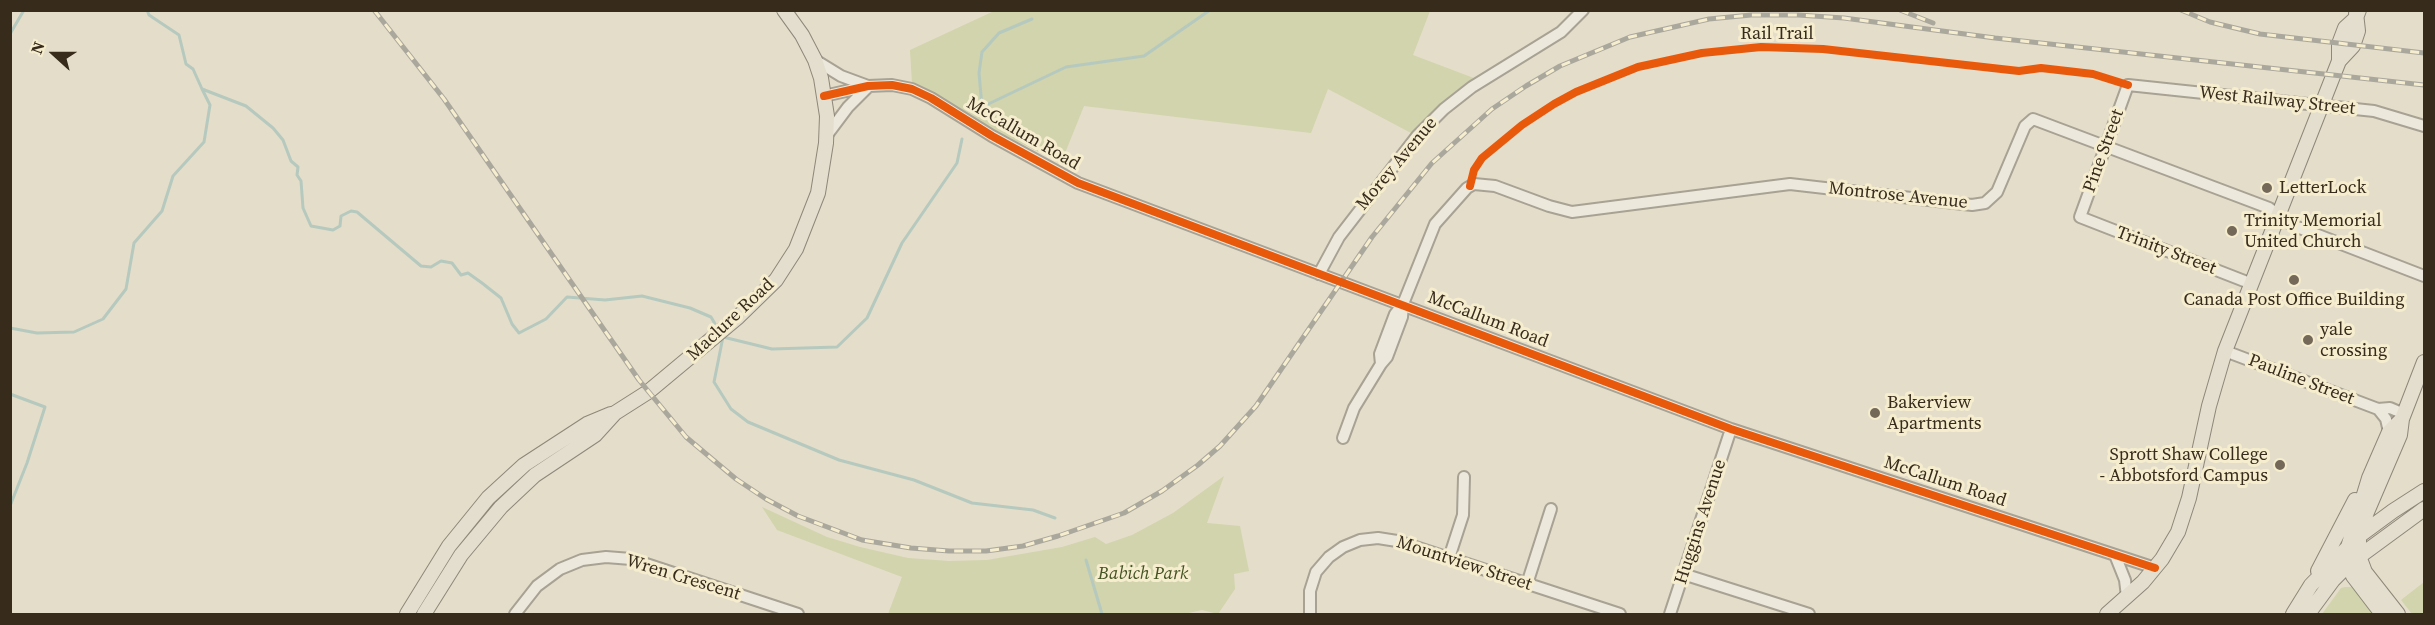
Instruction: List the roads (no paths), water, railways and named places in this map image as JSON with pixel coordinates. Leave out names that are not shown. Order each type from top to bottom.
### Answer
[{"type":"main road","points":[[784,10],[802,35],[815,60],[824,96]]},
{"type":"main road","points":[[2107,615],[2155,568],[2178,532],[2189,498],[2209,406],[2225,351],[2339,61],[2339,44],[2345,28],[2357,13]]},
{"type":"main road","name":"Maclure Road","points":[[407,615],[449,546],[488,498],[524,465],[587,424],[616,412],[648,392],[738,318],[776,280],[801,240],[818,193],[827,135],[824,96]]},
{"type":"main road","points":[[2308,615],[2352,556],[2374,495],[2400,435],[2403,417],[2424,362]]},
{"type":"main road","name":"Maclure Road","points":[[424,615],[461,555],[501,507],[534,475],[595,435],[616,412]]},
{"type":"main road","points":[[2293,615],[2369,478],[2389,432],[2403,417]]},
{"type":"main road","points":[[2369,478],[2352,556],[2353,576],[2382,615]]},
{"type":"main road","points":[[2360,536],[2424,491]]},
{"type":"main road","points":[[2374,495],[2378,509],[2393,511]]},
{"type":"main road","points":[[2311,585],[2424,509]]},
{"type":"main road","points":[[2352,556],[2398,615]]},
{"type":"street","name":"Morey Avenue","points":[[1319,274],[1345,229],[1418,136],[1444,109],[1472,87],[1562,32],[1583,10]]},
{"type":"street","points":[[815,60],[842,76],[868,86],[848,107],[827,135]]},
{"type":"street","name":"McCallum Road","points":[[824,96],[868,86],[892,85],[912,89],[1078,183],[1731,429],[2155,568]]},
{"type":"street","name":"West Railway Street","points":[[2128,85],[2374,111],[2424,126]]},
{"type":"street","name":"Pine Street","points":[[2080,217],[2128,85]]},
{"type":"street","name":"Montrose Avenue","points":[[1403,304],[1435,224],[1467,188],[1474,184],[1495,186],[1572,212],[1790,184],[1972,205],[1985,203],[1997,192],[2025,126],[2030,120],[2037,120],[2269,208],[2292,225],[2424,276]]},
{"type":"street","name":"Trinity Street","points":[[2080,217],[2252,284]]},
{"type":"street","points":[[1343,438],[1353,408],[1381,364],[1380,354],[1387,334],[1395,314],[1403,304]]},
{"type":"street","name":"Pauline Street","points":[[2225,351],[2378,410],[2386,419],[2389,432]]},
{"type":"street","name":"Pauline Street","points":[[2378,410],[2390,408],[2403,417]]},
{"type":"street","name":"Huggins Avenue","points":[[1670,615],[1731,429]]},
{"type":"street","points":[[1449,558],[1463,515],[1464,477]]},
{"type":"street","points":[[1527,584],[1551,509]]},
{"type":"street","name":"Mountview Street","points":[[1310,615],[1310,591],[1316,572],[1329,557],[1343,547],[1360,540],[1378,538],[1397,541],[1620,615]]},
{"type":"street","points":[[2115,555],[2125,580],[2127,597]]},
{"type":"street","name":"Wren Crescent","points":[[515,615],[537,586],[560,569],[582,560],[606,557],[631,559],[798,615]]},
{"type":"street","points":[[1683,574],[1809,615]]},
{"type":"waterway","points":[[10,34],[24,10]]},
{"type":"waterway","points":[[147,10],[149,15],[179,35],[186,64],[193,69],[202,89],[246,106],[273,128],[283,140],[291,161],[298,167],[297,175],[301,181],[303,208],[311,226],[333,230],[340,226],[341,216],[351,211],[357,212],[421,266],[431,267],[441,261],[452,263],[461,275],[468,273],[482,283],[501,298],[512,324],[519,333],[546,319],[567,297],[605,300],[642,296],[690,308],[711,317],[718,329]]},
{"type":"waterway","points":[[1032,19],[999,33],[982,52],[979,73],[982,107],[1066,67],[1144,56],[1210,10]]},
{"type":"waterway","points":[[10,328],[37,333],[74,332],[103,319],[126,289],[134,243],[162,211],[173,176],[204,142],[210,105],[202,89]]},
{"type":"waterway","points":[[722,335],[772,349],[837,347],[867,318],[902,243],[957,163],[962,139]]},
{"type":"waterway","points":[[723,337],[714,382],[731,409],[748,422],[839,460],[914,480],[972,503],[1033,510],[1055,518]]},
{"type":"waterway","points":[[10,394],[45,407],[10,506]]},
{"type":"waterway","points":[[1086,560],[1102,614]]},
{"type":"railway","points":[[374,10],[444,99],[639,380],[686,437],[736,479],[766,499],[798,516],[862,540],[949,551],[986,551],[1023,546],[1058,536],[1124,513],[1162,491],[1198,465],[1220,446],[1256,406],[1372,237],[1432,163],[1492,109],[1526,86],[1560,66],[1630,37],[1709,19],[1751,15],[1798,15],[1844,18],[1995,38],[2424,85]]},
{"type":"railway","points":[[1900,10],[1933,23]]},
{"type":"railway","points":[[2181,10],[2210,22],[2260,34],[2424,53]]},
{"type":"place","name":"LetterLock","points":[[2267,188]]},
{"type":"place","name":"Trinity Memorial United Church","points":[[2232,231]]},
{"type":"place","name":"Canada Post Office Building","points":[[2294,280]]},
{"type":"place","name":"yale crossing","points":[[2308,340]]},
{"type":"place","name":"Bakerview Apartments","points":[[1875,413]]},
{"type":"place","name":"Sprott Shaw College - Abbotsford Campus","points":[[2280,465]]},
{"type":"park label","name":"Babich Park","points":[[1143,574]]}]
